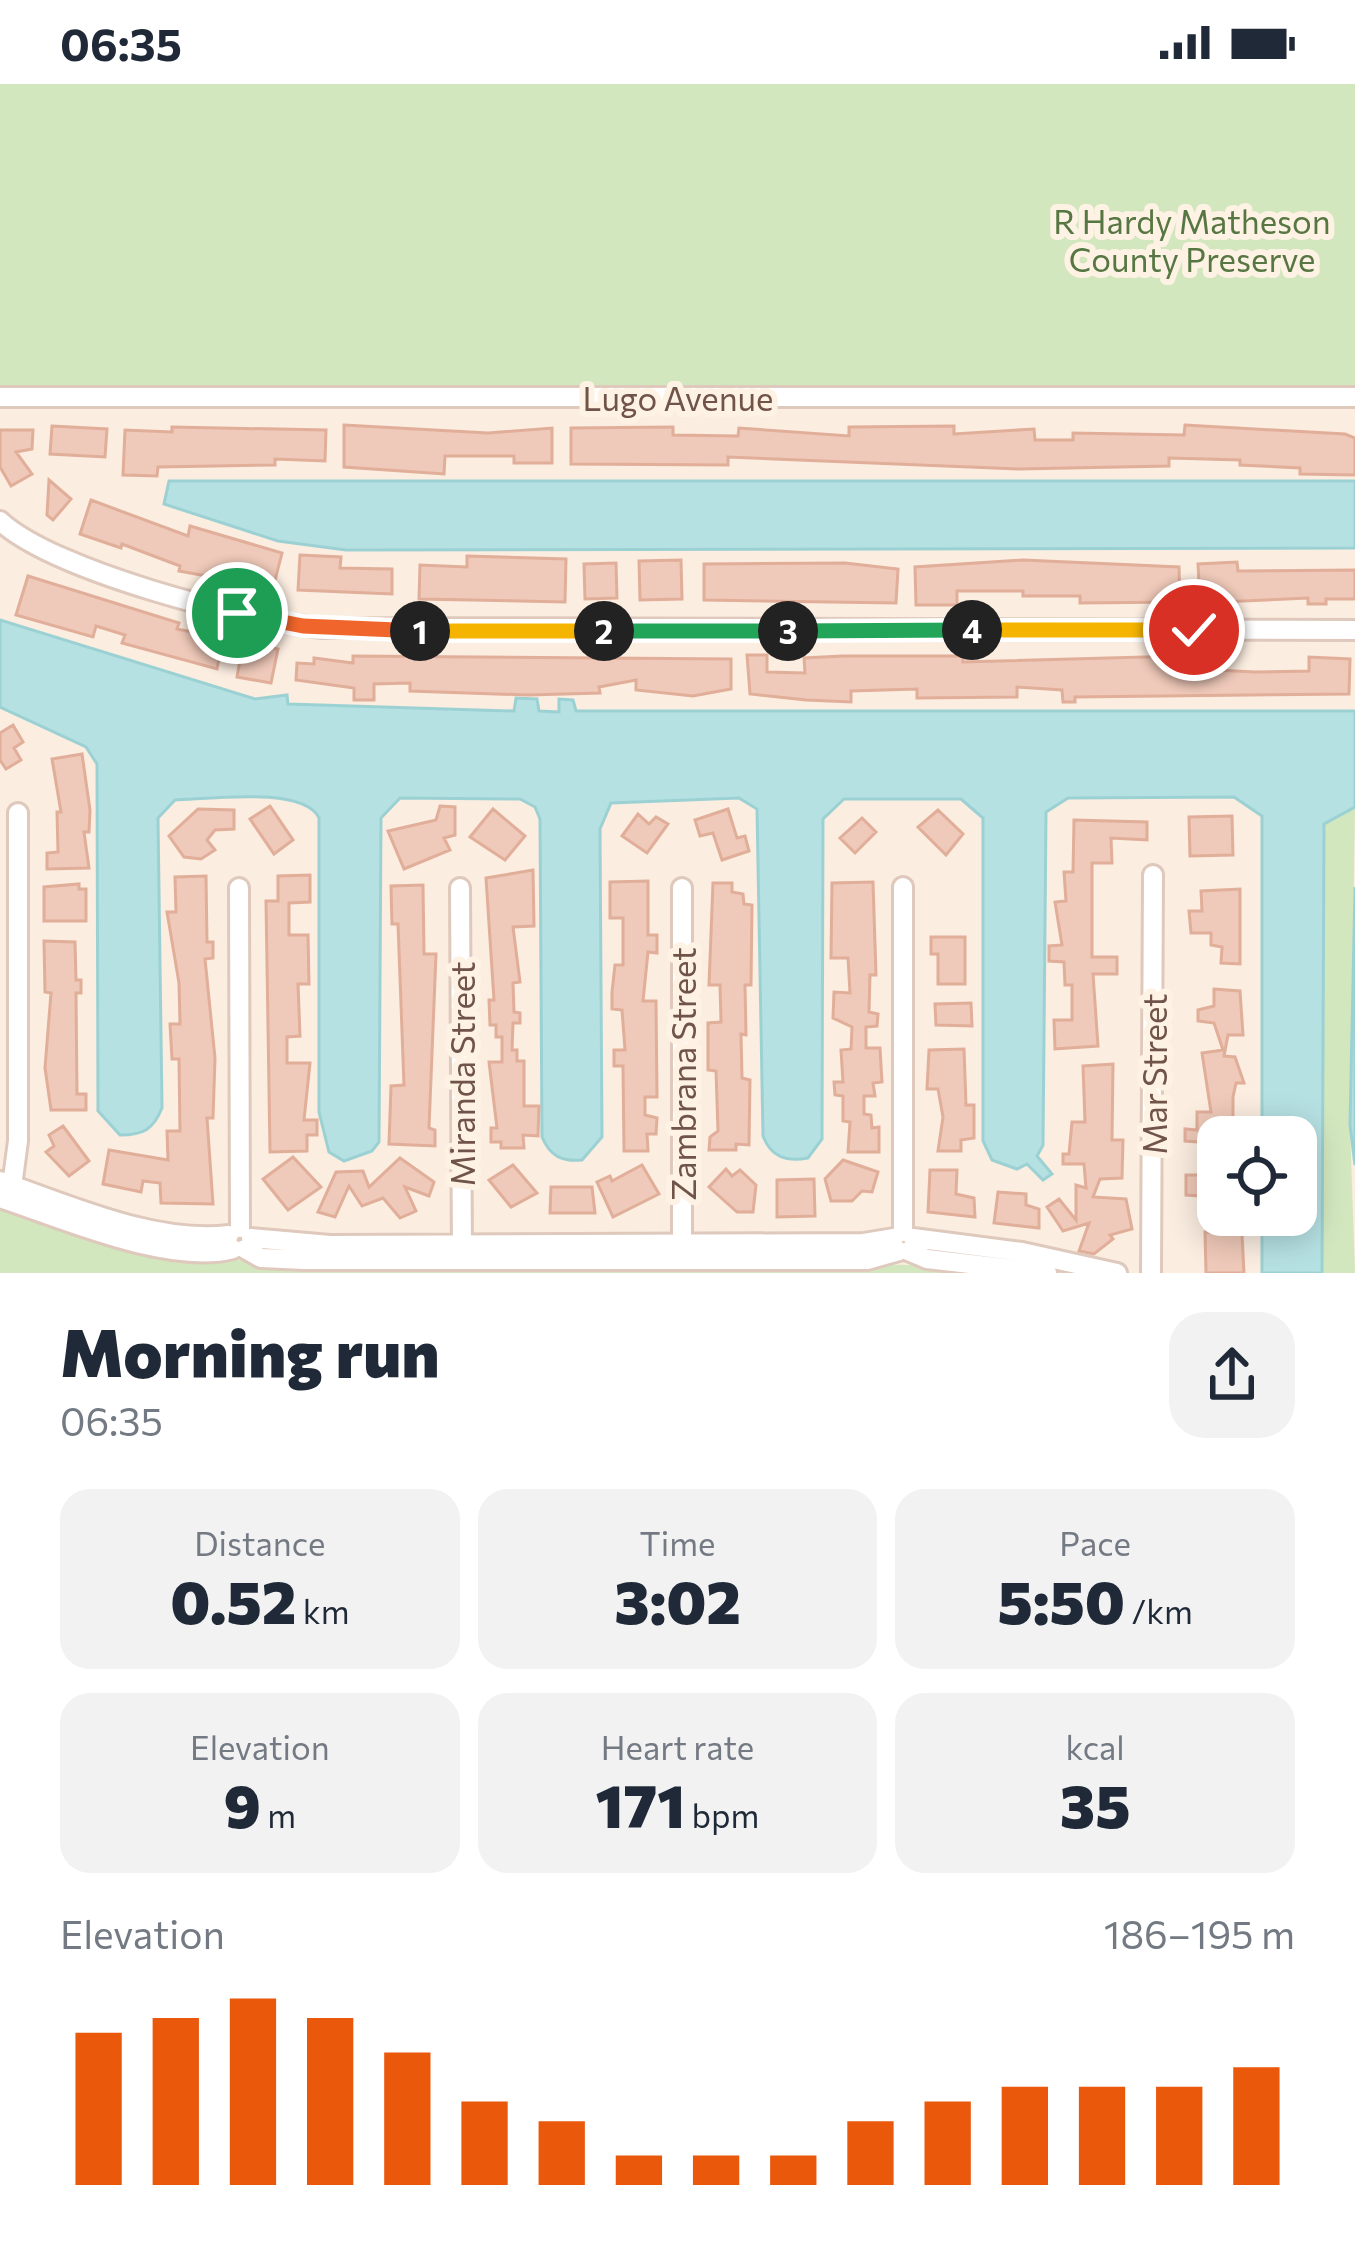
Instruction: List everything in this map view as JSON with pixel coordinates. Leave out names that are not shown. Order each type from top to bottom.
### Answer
[{"type":"street","name":"Lugo Avenue","points":[[0,398],[1355,397]]},
{"type":"street","points":[[0,521],[32,548],[64,561],[237,613],[322,628],[1355,630]]},
{"type":"street","points":[[18,813],[18,1141],[6,1191],[127,1222],[240,1240],[462,1252],[682,1252],[903,1242],[1022,1252],[1117,1273]]},
{"type":"street","name":"Mar Street","points":[[1151,1273],[1153,875]]},
{"type":"street","points":[[903,887],[903,1242]]},
{"type":"street","points":[[239,888],[240,1240]]},
{"type":"street","name":"Miranda Street","points":[[460,888],[462,1252]]},
{"type":"street","name":"Zambrana Street","points":[[682,888],[682,1252]]},
{"type":"street","points":[[903,1242],[927,1259],[1047,1273]]},
{"type":"green space","name":"R Hardy Matheson County Preserve","points":[[0,84],[1355,84],[1355,397],[0,386]]},
{"type":"green space","points":[[1355,807],[1350,1125],[1355,1273],[1322,1273],[1324,823]]},
{"type":"green space","points":[[0,1206],[146,1250],[247,1261],[930,1265],[977,1273],[0,1273]]},
{"type":"water","points":[[169,481],[1355,481],[1355,548],[346,550],[278,541],[164,504]]},
{"type":"water","points":[[0,620],[255,699],[287,695],[288,704],[514,711],[516,698],[537,699],[539,711],[559,712],[559,699],[573,700],[576,711],[1355,711],[1355,807],[1324,824],[1322,1273],[1262,1273],[1262,1236],[1317,1236],[1317,1116],[1262,1116],[1262,816],[1234,797],[1068,798],[1046,812],[1043,1145],[1037,1156],[1052,1174],[1043,1180],[1027,1164],[1017,1169],[992,1160],[983,1141],[983,818],[961,799],[844,799],[823,819],[822,1139],[808,1158],[793,1159],[775,1153],[763,1136],[757,809],[739,798],[611,803],[600,829],[602,1137],[582,1160],[575,1160],[553,1153],[542,1137],[540,819],[535,807],[520,799],[400,798],[381,818],[379,1142],[372,1151],[344,1161],[329,1152],[319,1112],[319,818],[295,802],[232,797],[175,800],[158,818],[162,1108],[146,1130],[120,1135],[98,1111],[97,764],[86,747],[0,707]]},
{"type":"water","points":[[1355,887],[1355,1165],[1350,1125]]},
{"type":"building","points":[[344,425],[488,433],[552,428],[552,463],[514,463],[514,456],[445,456],[444,474],[344,467]]},
{"type":"building","points":[[1185,425],[1345,434],[1355,438],[1355,475],[1300,474],[1300,468],[1240,465],[1240,460],[1169,458],[1169,466],[1019,469],[728,457],[728,465],[571,464],[571,428],[673,427],[673,435],[738,436],[739,428],[849,436],[849,427],[954,426],[954,434],[1034,429],[1035,440],[1073,440],[1073,433],[1184,435]]},
{"type":"building","points":[[52,426],[107,429],[105,457],[50,454]]},
{"type":"building","points":[[172,427],[326,430],[325,461],[275,459],[275,465],[158,467],[157,476],[123,475],[125,430],[172,432]]},
{"type":"building","points":[[0,430],[33,430],[32,449],[16,452],[32,474],[11,486],[0,467]]},
{"type":"building","points":[[49,480],[71,499],[53,520],[47,515]]},
{"type":"building","points":[[91,500],[188,536],[190,526],[282,553],[273,588],[179,571],[180,566],[122,544],[121,548],[80,534]]},
{"type":"building","points":[[300,555],[341,557],[340,568],[392,569],[392,594],[298,590]]},
{"type":"building","points":[[467,556],[566,559],[565,602],[419,599],[420,565],[467,567]]},
{"type":"building","points":[[681,560],[682,599],[640,600],[639,561]]},
{"type":"building","points":[[1023,560],[1179,567],[1180,602],[1080,603],[1080,596],[957,591],[957,605],[916,605],[915,567]]},
{"type":"building","points":[[1237,562],[1238,571],[1355,570],[1355,599],[1326,599],[1326,604],[1308,604],[1308,598],[1200,603],[1198,564]]},
{"type":"building","points":[[616,563],[617,598],[585,599],[584,564]]},
{"type":"building","points":[[845,563],[898,569],[896,603],[704,600],[704,564]]},
{"type":"building","points":[[28,576],[179,623],[177,629],[223,638],[217,669],[122,643],[125,635],[96,626],[93,637],[16,615]]},
{"type":"building","points":[[243,643],[278,649],[271,683],[237,677]]},
{"type":"building","points":[[747,655],[767,655],[767,672],[805,673],[804,658],[843,656],[963,656],[963,662],[1217,655],[1217,670],[1255,672],[1309,671],[1309,657],[1350,659],[1349,694],[1075,697],[1075,702],[1063,702],[1062,690],[1017,687],[1017,697],[917,698],[917,689],[851,691],[851,702],[806,700],[750,694]]},
{"type":"building","points":[[353,656],[731,659],[731,689],[693,696],[636,690],[636,680],[599,687],[600,693],[528,695],[410,691],[410,683],[374,684],[374,700],[354,700],[354,688],[296,680],[297,663],[314,664],[314,658],[353,663]]},
{"type":"building","points":[[13,725],[23,742],[14,748],[21,760],[6,769],[0,760],[0,733]]},
{"type":"building","points":[[82,754],[90,810],[89,832],[84,832],[89,868],[47,869],[47,853],[58,852],[57,812],[61,812],[52,759]]},
{"type":"building","points":[[270,806],[293,840],[274,854],[250,819]]},
{"type":"building","points":[[440,806],[455,807],[455,835],[444,838],[450,850],[404,869],[388,831],[436,820]]},
{"type":"building","points":[[198,809],[234,810],[234,829],[215,830],[207,840],[215,850],[201,859],[184,857],[169,836]]},
{"type":"building","points":[[493,809],[525,836],[505,860],[470,837]]},
{"type":"building","points":[[728,809],[737,838],[745,836],[749,851],[722,860],[713,833],[700,836],[695,820]]},
{"type":"building","points":[[938,810],[963,834],[946,855],[918,827]]},
{"type":"building","points":[[638,814],[649,824],[656,817],[668,824],[647,853],[622,836]]},
{"type":"building","points":[[1232,816],[1233,855],[1190,856],[1189,817]]},
{"type":"building","points":[[862,818],[876,832],[855,853],[840,838]]},
{"type":"building","points":[[1074,820],[1147,822],[1147,840],[1111,838],[1112,863],[1092,863],[1092,957],[1117,957],[1117,974],[1093,974],[1098,1046],[1055,1049],[1054,1020],[1072,1020],[1072,985],[1065,985],[1064,962],[1049,961],[1049,946],[1062,945],[1055,902],[1066,901],[1064,872],[1073,872]]},
{"type":"building","points":[[533,870],[534,926],[513,927],[520,982],[513,983],[514,1012],[520,1013],[520,1023],[513,1023],[512,1050],[517,1050],[517,1061],[524,1061],[524,1106],[539,1106],[538,1136],[523,1135],[524,1148],[501,1148],[501,1142],[491,1142],[491,1128],[497,1128],[489,1062],[502,1062],[502,1037],[496,1037],[496,1025],[490,1025],[489,1000],[494,1000],[486,878]]},
{"type":"building","points":[[310,875],[310,902],[289,903],[289,935],[308,935],[309,984],[298,984],[300,1036],[287,1037],[287,1063],[310,1063],[304,1120],[317,1120],[317,1135],[307,1135],[307,1151],[270,1152],[266,901],[278,901],[278,876]]},
{"type":"building","points":[[206,876],[207,942],[213,942],[213,958],[205,959],[215,1058],[213,1118],[207,1118],[213,1204],[161,1203],[160,1183],[143,1181],[141,1192],[103,1184],[109,1150],[168,1160],[167,1131],[180,1131],[179,1059],[172,1059],[170,1024],[180,1024],[179,983],[167,912],[176,912],[175,877]]},
{"type":"building","points":[[648,881],[648,935],[657,935],[657,953],[648,952],[643,1001],[656,1001],[657,1097],[645,1097],[645,1115],[657,1118],[656,1134],[647,1134],[648,1151],[624,1151],[623,1066],[614,1066],[614,1050],[625,1050],[622,1010],[612,1009],[615,965],[623,965],[623,918],[610,918],[610,882]]},
{"type":"building","points":[[873,882],[876,975],[870,975],[869,1012],[878,1014],[877,1026],[866,1027],[866,1048],[880,1048],[882,1082],[873,1083],[875,1096],[864,1096],[864,1114],[871,1115],[872,1128],[879,1127],[879,1152],[848,1152],[850,1122],[843,1121],[843,1096],[835,1095],[834,1082],[843,1082],[841,1050],[851,1049],[852,1027],[833,1018],[834,992],[850,993],[848,958],[831,958],[832,883]]},
{"type":"building","points":[[713,883],[732,883],[732,892],[743,894],[744,904],[752,905],[751,985],[745,985],[746,1035],[741,1034],[742,1078],[750,1080],[749,1145],[736,1144],[736,1150],[709,1150],[710,1137],[718,1131],[716,1071],[708,1070],[708,1023],[721,1022],[720,985],[709,985]]},
{"type":"building","points":[[79,884],[79,889],[86,889],[86,921],[44,921],[44,887]]},
{"type":"building","points":[[423,885],[424,954],[436,954],[429,1128],[435,1130],[435,1146],[389,1144],[391,1086],[404,1085],[398,924],[392,924],[391,886]]},
{"type":"building","points":[[1240,889],[1240,964],[1221,963],[1222,947],[1211,945],[1211,933],[1191,933],[1189,911],[1202,911],[1201,891]]},
{"type":"building","points":[[931,937],[965,937],[965,984],[938,984],[938,954],[931,954]]},
{"type":"building","points":[[44,941],[75,942],[76,980],[81,980],[81,993],[76,993],[77,1094],[86,1094],[86,1110],[51,1110],[45,1068],[51,993],[45,992]]},
{"type":"building","points":[[1214,989],[1240,991],[1243,1035],[1228,1035],[1224,1056],[1235,1057],[1244,1083],[1236,1083],[1233,1116],[1197,1116],[1197,1112],[1211,1112],[1202,1053],[1223,1050],[1214,1023],[1198,1021],[1198,1010],[1214,1006]]},
{"type":"building","points":[[971,1003],[972,1026],[936,1025],[935,1004]]},
{"type":"building","points":[[964,1049],[966,1105],[974,1105],[974,1138],[961,1140],[961,1151],[938,1151],[943,1117],[938,1089],[927,1089],[929,1050]]},
{"type":"building","points":[[1113,1064],[1112,1140],[1123,1140],[1122,1178],[1100,1179],[1093,1197],[1126,1199],[1132,1229],[1110,1235],[1113,1239],[1094,1254],[1079,1251],[1089,1223],[1063,1231],[1047,1207],[1059,1199],[1076,1220],[1076,1185],[1086,1188],[1084,1164],[1063,1164],[1063,1154],[1069,1154],[1072,1122],[1085,1122],[1083,1066]]},
{"type":"building","points":[[63,1126],[89,1161],[69,1176],[46,1152],[54,1146],[49,1135]]},
{"type":"building","points":[[1185,1129],[1197,1130],[1197,1142],[1185,1141]]},
{"type":"building","points":[[293,1157],[321,1187],[288,1210],[263,1179]]},
{"type":"building","points":[[400,1158],[434,1182],[429,1196],[405,1187],[416,1211],[400,1218],[383,1198],[362,1206],[349,1186],[335,1217],[318,1212],[336,1172],[363,1171],[369,1187]]},
{"type":"building","points":[[843,1160],[878,1172],[872,1192],[862,1191],[852,1201],[831,1201],[825,1179]]},
{"type":"building","points":[[513,1165],[537,1193],[511,1207],[489,1180]]},
{"type":"building","points":[[642,1165],[659,1194],[613,1217],[597,1182],[610,1176],[612,1181]]},
{"type":"building","points":[[726,1169],[732,1176],[740,1170],[756,1185],[753,1212],[737,1212],[709,1187]]},
{"type":"building","points":[[930,1170],[957,1170],[956,1194],[974,1198],[975,1217],[928,1212]]},
{"type":"building","points":[[1186,1175],[1197,1175],[1197,1196],[1186,1195]]},
{"type":"building","points":[[814,1179],[815,1216],[777,1217],[777,1180]]},
{"type":"building","points":[[551,1187],[592,1187],[595,1213],[550,1213]]},
{"type":"building","points":[[998,1192],[1026,1194],[1026,1205],[1039,1209],[1039,1228],[994,1223]]},
{"type":"building","points":[[1205,1236],[1242,1236],[1244,1273],[1206,1273]]},
{"type":"route","points":[[237,613],[303,626],[366,631],[1194,630]]}]
